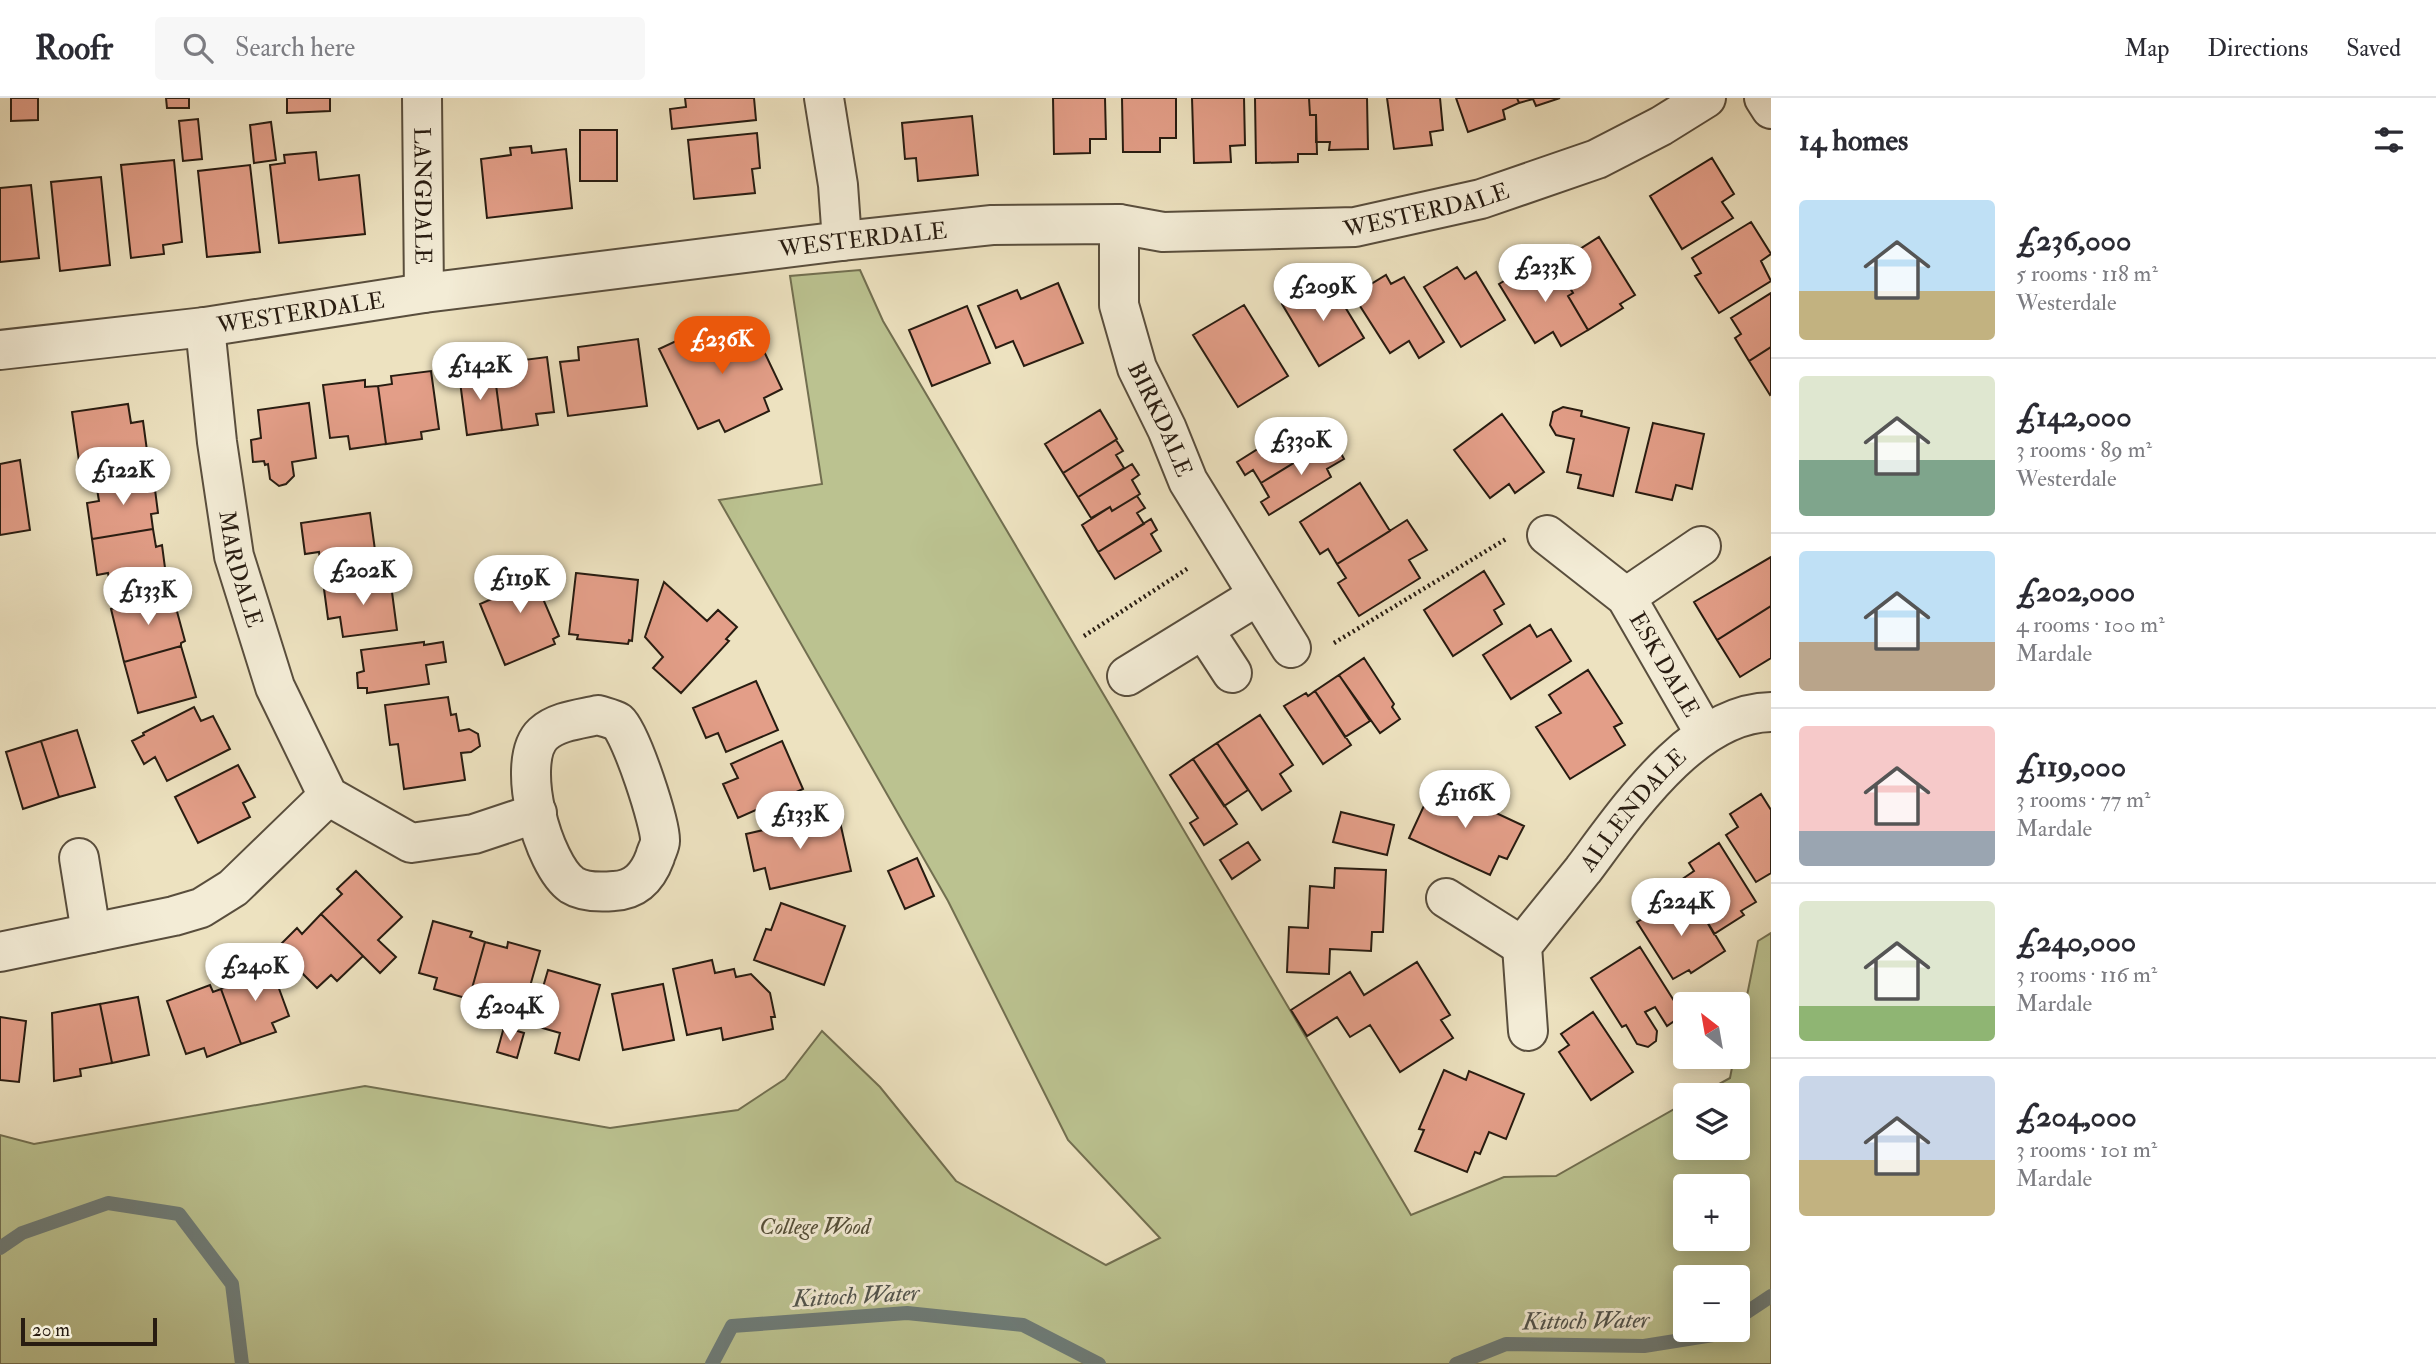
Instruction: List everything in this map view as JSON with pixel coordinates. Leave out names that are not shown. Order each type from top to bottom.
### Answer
[{"type":"street","name":"LANGDALE","points":[[422,98],[424,293]]},
{"type":"street","points":[[824,98],[838,185],[842,241]]},
{"type":"street","name":"WESTERDALE","points":[[0,350],[205,327],[424,293],[992,225],[1119,224],[1163,232],[1355,227],[1481,199],[1597,159],[1661,126],[1706,98]]},
{"type":"street","points":[[1764,98],[1771,110]]},
{"type":"street","name":"BIRKDALE","points":[[1119,224],[1119,305],[1137,368],[1167,429],[1188,481],[1291,648]]},
{"type":"street","name":"MARDALE","points":[[205,327],[217,442],[234,556],[275,687],[328,796]]},
{"type":"street","name":"ESK DALE","points":[[1548,535],[1626,597],[1705,734]]},
{"type":"street","name":"ESK DALE","points":[[1626,597],[1701,546]]},
{"type":"street","points":[[1127,676],[1257,596]]},
{"type":"street","points":[[1204,630],[1231,673]]},
{"type":"street","name":"ALLENDALE","points":[[1522,946],[1643,790],[1705,734],[1753,713],[1771,712]]},
{"type":"street","points":[[598,715],[618,722],[630,740],[646,783],[660,841],[649,874],[624,890],[598,892],[573,885],[550,858],[537,813],[530,773],[542,734],[567,722],[598,715]]},
{"type":"street","points":[[0,952],[201,908],[233,888],[328,796],[411,843],[474,834],[537,813]]},
{"type":"street","points":[[79,858],[91,933]]},
{"type":"street","points":[[1446,898],[1522,946],[1528,1031]]},
{"type":"path","points":[[1291,648],[1318,653],[1472,558],[1518,533],[1548,535]]},
{"type":"path","points":[[1084,636],[1226,544]]},
{"type":"green space","name":"College Wood","points":[[860,270],[883,321],[1411,1215],[1504,1177],[1556,1176],[1673,1110],[1673,1160],[1750,1160],[1750,1083],[1721,1083],[1730,1078],[1732,1069],[1750,1069],[1750,992],[1748,992],[1758,941],[1771,933],[1771,1364],[0,1364],[0,1135],[34,1144],[365,1086],[610,1128],[738,1110],[785,1079],[822,1031],[880,1087],[956,1181],[1106,1265],[1160,1238],[1068,1140],[948,901],[719,500],[822,484],[790,276]]},
{"type":"building","points":[[11,98],[38,98],[38,120],[11,121]]},
{"type":"building","points":[[166,98],[189,98],[189,108],[167,108]]},
{"type":"building","points":[[287,98],[330,98],[330,111],[287,113]]},
{"type":"building","points":[[685,98],[754,98],[756,120],[672,129],[670,109],[686,107]]},
{"type":"building","points":[[1053,98],[1105,98],[1106,139],[1090,139],[1090,153],[1054,154]]},
{"type":"building","points":[[1122,98],[1176,98],[1176,138],[1160,138],[1160,152],[1123,152]]},
{"type":"building","points":[[1192,98],[1244,98],[1245,145],[1230,146],[1231,162],[1194,163]]},
{"type":"building","points":[[1255,98],[1309,98],[1310,115],[1316,115],[1317,154],[1298,154],[1298,162],[1256,163]]},
{"type":"building","points":[[1309,98],[1367,98],[1368,149],[1329,150],[1330,142],[1316,142],[1316,115],[1310,115]]},
{"type":"building","points":[[1387,98],[1440,98],[1443,130],[1430,132],[1432,145],[1394,149]]},
{"type":"building","points":[[1456,98],[1517,98],[1519,103],[1503,110],[1505,119],[1468,132]]},
{"type":"building","points":[[1517,98],[1560,98],[1536,106],[1533,99],[1519,103]]},
{"type":"building","points":[[972,116],[978,175],[918,181],[916,158],[905,159],[902,123]]},
{"type":"building","points":[[198,119],[202,159],[183,161],[179,121]]},
{"type":"building","points":[[271,122],[276,160],[254,163],[250,125]]},
{"type":"building","points":[[580,130],[617,130],[617,181],[580,181]]},
{"type":"building","points":[[757,133],[760,168],[752,169],[755,193],[694,199],[688,140]]},
{"type":"building","points":[[531,146],[532,153],[566,149],[572,208],[487,218],[481,159],[511,155],[510,148]]},
{"type":"building","points":[[316,152],[319,180],[359,175],[365,234],[279,243],[270,165],[285,163],[284,155]]},
{"type":"building","points":[[1712,158],[1734,194],[1722,202],[1733,218],[1682,249],[1650,196]]},
{"type":"building","points":[[174,160],[182,242],[163,245],[164,254],[131,258],[121,165]]},
{"type":"building","points":[[250,165],[260,252],[207,257],[198,171]]},
{"type":"building","points":[[101,177],[110,265],[60,271],[51,182]]},
{"type":"building","points":[[31,185],[39,258],[0,262],[0,188]]},
{"type":"building","points":[[1751,222],[1771,254],[1761,261],[1771,281],[1719,313],[1695,276],[1701,273],[1692,258]]},
{"type":"building","points":[[1599,237],[1635,295],[1620,304],[1623,308],[1588,330],[1568,296],[1573,293],[1556,264]]},
{"type":"building","points":[[1552,259],[1573,293],[1568,296],[1588,330],[1561,346],[1553,332],[1535,343],[1499,284],[1519,272],[1522,277]]},
{"type":"building","points":[[1457,267],[1465,279],[1476,272],[1505,320],[1461,347],[1424,287]]},
{"type":"building","points":[[1386,275],[1391,284],[1404,277],[1444,342],[1419,358],[1409,341],[1390,353],[1353,295]]},
{"type":"building","points":[[1058,283],[1083,343],[1024,366],[1013,341],[996,348],[978,306],[1017,290],[1021,299]]},
{"type":"building","points":[[1314,284],[1322,297],[1334,289],[1364,338],[1319,366],[1282,304]]},
{"type":"building","points":[[1771,293],[1771,347],[1749,361],[1735,338],[1741,334],[1731,318]]},
{"type":"building","points":[[1244,305],[1288,376],[1238,407],[1193,335]]},
{"type":"building","points":[[967,306],[990,363],[932,386],[909,330]]},
{"type":"building","points":[[749,320],[782,389],[764,398],[769,411],[725,432],[719,420],[698,429],[659,349],[706,327],[711,339]]},
{"type":"building","points":[[638,339],[647,406],[568,416],[560,362],[579,360],[578,347]]},
{"type":"building","points":[[1771,347],[1771,394],[1770,395],[1749,361]]},
{"type":"building","points":[[547,357],[554,412],[536,414],[538,425],[502,430],[494,370],[509,368],[508,362]]},
{"type":"building","points":[[494,370],[502,430],[467,435],[459,374]]},
{"type":"building","points":[[431,371],[439,429],[421,432],[422,439],[386,444],[378,386],[392,384],[391,376]]},
{"type":"building","points":[[365,380],[365,387],[378,386],[386,444],[350,449],[348,436],[330,438],[323,385]]},
{"type":"building","points":[[309,403],[316,458],[292,462],[294,476],[286,484],[279,486],[270,479],[268,464],[265,465],[264,461],[253,462],[251,440],[261,438],[258,410]]},
{"type":"building","points":[[128,404],[131,423],[143,421],[148,458],[80,468],[72,412]]},
{"type":"building","points":[[1563,407],[1582,411],[1581,416],[1629,428],[1613,496],[1578,488],[1581,475],[1567,472],[1574,439],[1556,435],[1550,425],[1553,412]]},
{"type":"building","points":[[1100,410],[1117,439],[1063,473],[1045,444]]},
{"type":"building","points":[[1502,414],[1544,472],[1515,493],[1509,484],[1490,498],[1454,450]]},
{"type":"building","points":[[1299,423],[1315,450],[1261,483],[1253,470],[1245,475],[1237,462]]},
{"type":"building","points":[[1653,423],[1704,434],[1692,489],[1676,485],[1672,500],[1636,492]]},
{"type":"building","points":[[1333,439],[1344,459],[1327,469],[1331,477],[1269,515],[1261,502],[1269,497],[1261,483]]},
{"type":"building","points":[[1116,440],[1123,451],[1116,455],[1124,468],[1078,497],[1063,473]]},
{"type":"building","points":[[20,460],[30,530],[0,535],[0,464]]},
{"type":"building","points":[[1132,464],[1139,475],[1132,480],[1140,494],[1112,511],[1110,507],[1091,518],[1078,497]]},
{"type":"building","points":[[153,474],[158,513],[151,514],[153,529],[92,539],[87,503],[99,501],[96,483]]},
{"type":"building","points":[[1360,483],[1390,531],[1337,564],[1328,549],[1320,554],[1300,522]]},
{"type":"building","points":[[1137,496],[1145,508],[1137,513],[1144,524],[1098,552],[1082,525],[1110,507],[1112,511]]},
{"type":"building","points":[[370,513],[377,565],[322,572],[319,552],[305,554],[301,523]]},
{"type":"building","points":[[1151,519],[1157,530],[1151,534],[1161,551],[1115,579],[1098,552]]},
{"type":"building","points":[[1407,520],[1427,550],[1409,560],[1420,578],[1359,616],[1338,583],[1346,578],[1337,564]]},
{"type":"building","points":[[153,529],[156,547],[162,545],[167,583],[111,591],[108,573],[97,575],[92,539]]},
{"type":"building","points":[[516,556],[526,559],[559,636],[553,639],[555,644],[505,665],[480,604],[512,590],[503,569],[508,559]]},
{"type":"building","points":[[1771,557],[1771,606],[1717,640],[1694,602]]},
{"type":"building","points":[[1484,571],[1504,604],[1494,610],[1502,624],[1453,656],[1424,610]]},
{"type":"building","points":[[576,573],[638,580],[632,641],[629,640],[628,644],[577,639],[578,635],[569,634]]},
{"type":"building","points":[[390,577],[397,630],[343,637],[340,617],[328,619],[324,589]]},
{"type":"building","points":[[664,582],[707,621],[718,610],[737,627],[726,639],[729,641],[681,693],[653,668],[663,657],[645,637]]},
{"type":"building","points":[[172,593],[185,641],[181,646],[124,662],[111,609]]},
{"type":"building","points":[[1771,606],[1771,658],[1740,677],[1717,640]]},
{"type":"building","points":[[1530,625],[1537,637],[1551,629],[1571,661],[1511,699],[1483,655]]},
{"type":"building","points":[[424,642],[424,645],[443,642],[446,662],[426,665],[429,684],[367,693],[367,688],[358,688],[357,673],[364,671],[361,650]]},
{"type":"building","points":[[181,646],[196,697],[138,713],[124,662]]},
{"type":"building","points":[[1364,658],[1394,704],[1392,707],[1400,719],[1380,733],[1339,675]]},
{"type":"building","points":[[1588,670],[1622,723],[1614,727],[1625,745],[1570,779],[1536,727],[1561,713],[1549,695]]},
{"type":"building","points":[[1339,675],[1370,721],[1345,737],[1315,691]]},
{"type":"building","points":[[756,681],[778,730],[726,752],[718,733],[706,738],[693,708]]},
{"type":"building","points":[[1315,691],[1351,745],[1323,764],[1284,706],[1306,693],[1308,696]]},
{"type":"building","points":[[448,697],[451,715],[456,714],[459,731],[469,729],[478,734],[480,746],[471,752],[461,753],[465,780],[404,789],[398,744],[390,745],[385,705]]},
{"type":"building","points":[[194,707],[201,721],[213,716],[230,749],[167,781],[155,757],[144,764],[132,741]]},
{"type":"building","points":[[1260,715],[1293,765],[1280,774],[1291,791],[1262,810],[1217,743]]},
{"type":"building","points":[[77,730],[95,787],[59,797],[41,741]]},
{"type":"building","points":[[41,741],[59,797],[23,809],[6,752]]},
{"type":"building","points":[[782,741],[803,789],[738,818],[723,784],[738,778],[731,764]]},
{"type":"building","points":[[1217,743],[1248,790],[1224,806],[1193,759]]},
{"type":"building","points":[[1193,759],[1237,824],[1204,845],[1190,823],[1198,818],[1170,775]]},
{"type":"building","points":[[238,765],[255,797],[243,803],[250,817],[198,843],[175,797]]},
{"type":"building","points":[[1434,784],[1524,826],[1507,859],[1499,856],[1490,875],[1409,838]]},
{"type":"building","points":[[1761,794],[1771,810],[1771,873],[1756,882],[1726,835],[1738,827],[1730,814]]},
{"type":"building","points":[[1341,812],[1394,825],[1387,855],[1333,842]]},
{"type":"building","points":[[838,813],[851,871],[770,889],[765,868],[754,871],[746,834]]},
{"type":"building","points":[[1248,842],[1260,860],[1232,879],[1220,860]]},
{"type":"building","points":[[1719,843],[1756,902],[1741,911],[1744,915],[1714,934],[1703,915],[1697,919],[1675,884],[1694,871],[1689,863]]},
{"type":"building","points":[[917,858],[934,896],[905,909],[888,871]]},
{"type":"building","points":[[1335,868],[1386,870],[1383,932],[1372,932],[1371,951],[1330,949],[1329,974],[1287,972],[1289,927],[1308,928],[1310,886],[1334,888]]},
{"type":"building","points":[[356,871],[402,917],[378,940],[396,957],[380,973],[321,914],[342,894],[337,889]]},
{"type":"building","points":[[1682,895],[1697,919],[1703,915],[1725,951],[1691,973],[1689,970],[1673,979],[1637,922]]},
{"type":"building","points":[[781,903],[845,926],[824,985],[754,960],[766,929],[771,930]]},
{"type":"building","points":[[321,914],[363,956],[337,981],[331,975],[317,988],[277,948],[297,928],[302,934]]},
{"type":"building","points":[[433,921],[472,932],[470,937],[485,942],[469,999],[434,989],[437,978],[419,973]]},
{"type":"building","points":[[485,942],[507,948],[508,942],[540,951],[525,1004],[507,999],[504,1009],[469,999]]},
{"type":"building","points":[[1640,947],[1673,999],[1673,1022],[1667,1026],[1655,1007],[1645,1012],[1657,1031],[1656,1041],[1648,1047],[1637,1044],[1626,1025],[1622,1027],[1591,978]]},
{"type":"building","points":[[712,960],[715,973],[734,969],[736,977],[751,974],[770,993],[775,1017],[771,1017],[773,1029],[723,1040],[721,1028],[687,1035],[673,969]]},
{"type":"building","points":[[1417,962],[1450,1015],[1441,1020],[1453,1038],[1400,1072],[1370,1025],[1350,1037],[1337,1017],[1307,1036],[1291,1010],[1350,972],[1364,995]]},
{"type":"building","points":[[270,964],[289,1016],[272,1023],[276,1032],[241,1044],[221,989],[228,986],[226,980]]},
{"type":"building","points":[[548,970],[600,985],[579,1060],[555,1053],[560,1033],[532,1025]]},
{"type":"building","points":[[663,984],[674,1040],[623,1050],[612,994]]},
{"type":"building","points":[[210,985],[213,992],[221,989],[241,1044],[207,1057],[204,1048],[186,1054],[167,1001]]},
{"type":"building","points":[[138,997],[149,1055],[112,1063],[100,1004]]},
{"type":"building","points":[[100,1004],[112,1063],[80,1069],[81,1076],[54,1081],[52,1013]]},
{"type":"building","points":[[1593,1012],[1633,1072],[1591,1100],[1559,1052],[1569,1045],[1561,1034]]},
{"type":"building","points":[[0,1017],[26,1021],[19,1082],[0,1080]]},
{"type":"building","points":[[504,1027],[524,1033],[517,1058],[497,1052]]},
{"type":"building","points":[[1444,1070],[1466,1080],[1469,1071],[1524,1094],[1506,1139],[1489,1132],[1480,1154],[1475,1152],[1467,1172],[1415,1151],[1424,1130],[1419,1129]]},
{"type":"waterway","name":"Kittoch Water","points":[[0,1248],[22,1233],[108,1203],[179,1214],[232,1284],[242,1364]]},
{"type":"waterway","name":"Kittoch Water","points":[[1750,1310],[1771,1296]]},
{"type":"waterway","name":"Kittoch Water","points":[[712,1364],[732,1326],[907,1313],[1023,1325],[1099,1364]]},
{"type":"waterway","name":"Kittoch Water","points":[[1456,1364],[1506,1344],[1644,1346],[1673,1341]]}]
